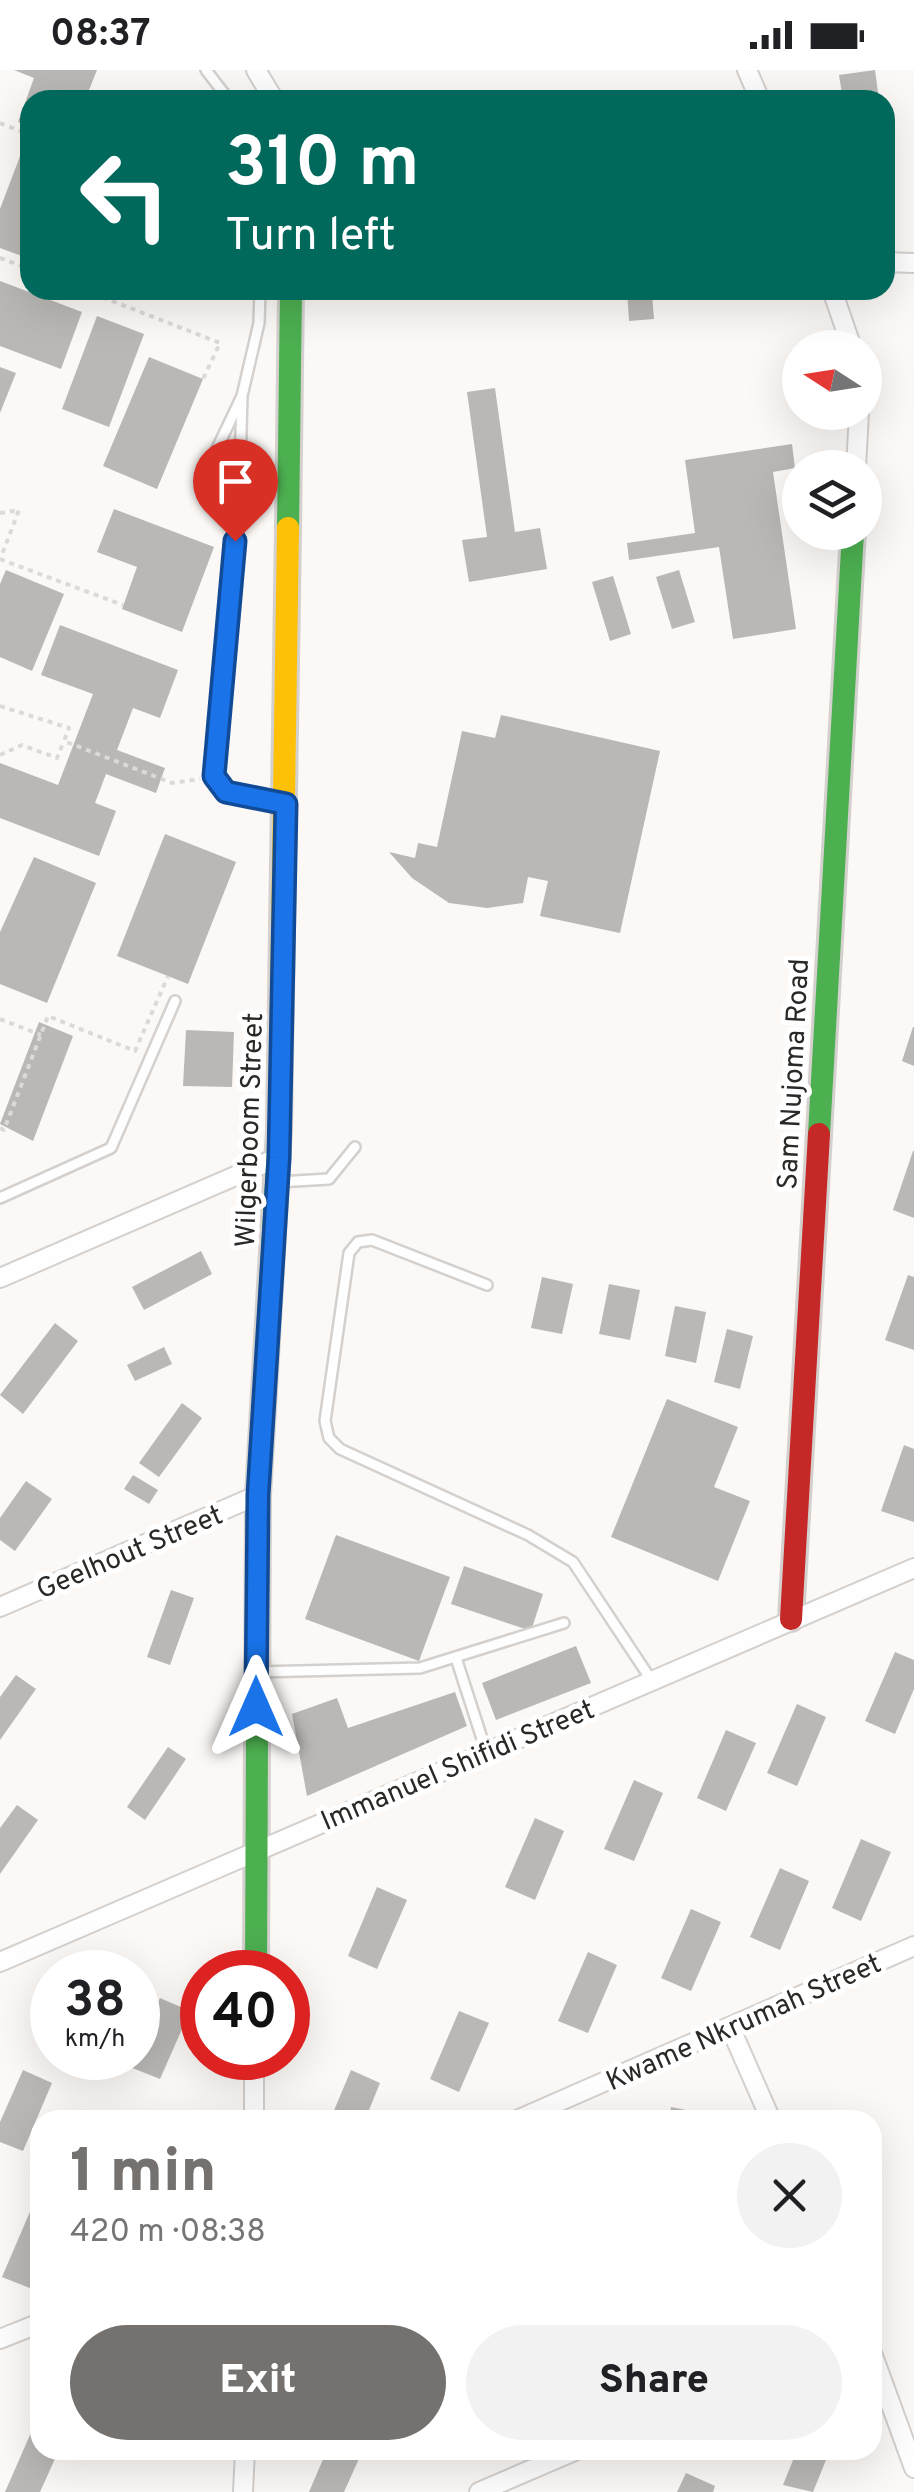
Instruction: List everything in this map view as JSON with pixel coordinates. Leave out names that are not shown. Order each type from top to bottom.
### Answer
[{"type":"street","name":"Wilgerboom Street","points":[[256,1950],[258,1495],[279,1158],[291,300]]},
{"type":"street","points":[[835,300],[846,330]]},
{"type":"street","name":"Sam Nujoma Road","points":[[790,1619],[852,550]]},
{"type":"street","points":[[0,1278],[279,1158]]},
{"type":"street","name":"Geelhout Street","points":[[0,1607],[258,1495]]},
{"type":"street","name":"Immanuel Shifidi Street","points":[[0,1962],[914,1568]]},
{"type":"street","name":"Kwame Nkrumah Street","points":[[540,2110],[914,1946]]},
{"type":"street","points":[[730,2027],[767,2110]]},
{"type":"street","points":[[254,2080],[254,2110]]},
{"type":"street","points":[[0,2339],[30,2327]]},
{"type":"street","points":[[882,2380],[914,2468]]},
{"type":"street","points":[[243,2492],[244,2460]]},
{"type":"street","points":[[479,2492],[553,2460]]},
{"type":"lane","points":[[260,300],[259,323],[242,396],[239,502],[214,776],[226,792],[286,804]]},
{"type":"lane","points":[[239,502],[207,492],[202,480],[242,396]]},
{"type":"lane","points":[[0,1198],[111,1148],[176,1000]]},
{"type":"lane","points":[[278,1182],[329,1178],[356,1147]]},
{"type":"lane","points":[[487,1285],[372,1240],[358,1242],[349,1253],[325,1421],[328,1438],[340,1449],[528,1534],[573,1562],[652,1681]]},
{"type":"lane","points":[[255,1672],[420,1668],[564,1623]]},
{"type":"lane","points":[[456,1658],[486,1752]]},
{"type":"path","points":[[109,300],[220,343],[203,380]]},
{"type":"path","points":[[0,513],[19,510],[0,559],[123,604]]},
{"type":"path","points":[[0,706],[69,728],[57,758],[22,745],[0,755]]},
{"type":"path","points":[[64,741],[172,783],[214,776]]},
{"type":"path","points":[[0,1128],[4,1130],[48,1016],[136,1051],[168,976]]},
{"type":"path","points":[[0,1020],[41,1035]]},
{"type":"building","points":[[14,70],[97,70],[89,90],[30,90],[34,78]]},
{"type":"building","points":[[875,70],[878,90],[841,90],[839,75]]},
{"type":"building","points":[[20,156],[20,255],[0,248],[0,209]]},
{"type":"building","points":[[0,281],[20,289],[20,300],[50,300],[82,312],[61,369],[0,346]]},
{"type":"building","points":[[628,300],[652,300],[654,319],[629,321]]},
{"type":"building","points":[[97,316],[144,334],[109,427],[62,409]]},
{"type":"building","points":[[149,357],[203,379],[157,489],[103,466]]},
{"type":"building","points":[[0,367],[16,373],[0,413]]},
{"type":"building","points":[[495,388],[515,532],[540,528],[547,569],[469,582],[462,540],[487,537],[467,392]]},
{"type":"building","points":[[792,444],[793,450],[782,450],[782,470],[773,472],[796,629],[733,639],[719,547],[629,560],[627,543],[695,533],[685,460]]},
{"type":"building","points":[[114,509],[214,547],[182,632],[122,609],[137,567],[97,552]]},
{"type":"building","points":[[6,570],[64,594],[32,671],[0,657],[0,584]]},
{"type":"building","points":[[679,570],[695,622],[672,629],[656,577]]},
{"type":"building","points":[[613,576],[631,634],[610,641],[592,582]]},
{"type":"building","points":[[60,625],[178,670],[160,718],[133,708],[117,750],[165,768],[156,793],[106,774],[95,803],[116,811],[99,856],[0,818],[0,763],[58,785],[93,694],[41,675]]},
{"type":"building","points":[[501,715],[660,751],[620,933],[540,916],[548,881],[528,877],[523,903],[487,908],[449,903],[412,878],[389,852],[415,858],[418,843],[437,847],[462,731],[495,738]]},
{"type":"building","points":[[165,834],[236,862],[188,984],[117,956]]},
{"type":"building","points":[[34,857],[96,883],[47,1003],[0,984],[0,932]]},
{"type":"building","points":[[39,1022],[73,1036],[33,1141],[0,1124]]},
{"type":"building","points":[[914,1027],[914,1066],[902,1061]]},
{"type":"building","points":[[186,1030],[234,1032],[232,1087],[183,1086]]},
{"type":"building","points":[[914,1151],[914,1218],[893,1210]]},
{"type":"building","points":[[201,1251],[212,1274],[144,1310],[132,1287]]},
{"type":"building","points":[[908,1275],[914,1277],[914,1350],[885,1340]]},
{"type":"building","points":[[542,1277],[573,1284],[562,1334],[531,1328]]},
{"type":"building","points":[[609,1284],[640,1290],[630,1340],[599,1334]]},
{"type":"building","points":[[675,1306],[706,1312],[696,1363],[665,1356]]},
{"type":"building","points":[[55,1323],[78,1341],[23,1414],[0,1395]]},
{"type":"building","points":[[727,1329],[753,1336],[740,1389],[714,1382]]},
{"type":"building","points":[[164,1347],[172,1364],[135,1381],[127,1365]]},
{"type":"building","points":[[667,1399],[738,1427],[714,1487],[750,1501],[718,1581],[611,1537]]},
{"type":"building","points":[[182,1403],[202,1418],[159,1477],[139,1463]]},
{"type":"building","points":[[904,1445],[914,1449],[914,1522],[881,1511]]},
{"type":"building","points":[[133,1475],[158,1490],[149,1504],[124,1489]]},
{"type":"building","points":[[26,1481],[52,1499],[15,1551],[0,1540],[0,1518]]},
{"type":"building","points":[[336,1535],[450,1577],[419,1661],[305,1619]]},
{"type":"building","points":[[464,1566],[543,1594],[531,1631],[451,1604]]},
{"type":"building","points":[[171,1590],[194,1598],[170,1665],[147,1657]]},
{"type":"building","points":[[576,1646],[591,1683],[496,1720],[482,1683]]},
{"type":"building","points":[[895,1652],[914,1660],[914,1689],[895,1734],[865,1721]]},
{"type":"building","points":[[16,1675],[36,1689],[0,1740],[0,1697]]},
{"type":"building","points":[[455,1692],[467,1726],[307,1796],[292,1714],[337,1698],[348,1728]]},
{"type":"building","points":[[797,1704],[826,1717],[797,1786],[767,1773]]},
{"type":"building","points":[[726,1730],[756,1743],[726,1811],[697,1798]]},
{"type":"building","points":[[168,1747],[186,1759],[145,1820],[127,1807]]},
{"type":"building","points":[[634,1780],[663,1793],[634,1861],[604,1849]]},
{"type":"building","points":[[17,1805],[38,1820],[0,1874],[0,1828]]},
{"type":"building","points":[[535,1818],[564,1831],[535,1900],[505,1887]]},
{"type":"building","points":[[861,1839],[891,1852],[861,1921],[832,1908]]},
{"type":"building","points":[[780,1868],[809,1881],[780,1950],[750,1937]]},
{"type":"building","points":[[377,1887],[407,1900],[377,1969],[348,1956]]},
{"type":"building","points":[[691,1909],[721,1922],[691,1991],[661,1978]]},
{"type":"building","points":[[588,1952],[617,1965],[588,2033],[558,2021]]},
{"type":"building","points":[[160,1998],[180,2007],[180,2034],[160,2079]]},
{"type":"building","points":[[459,2011],[489,2023],[459,2092],[430,2079]]},
{"type":"building","points":[[23,2070],[30,2073],[30,2080],[52,2083],[40,2110],[30,2110],[30,2135],[23,2151],[0,2142],[0,2122]]},
{"type":"building","points":[[351,2070],[380,2083],[369,2110],[334,2110]]},
{"type":"building","points":[[30,2212],[30,2288],[2,2277]]},
{"type":"building","points":[[30,2435],[30,2460],[54,2460],[40,2492],[5,2492]]},
{"type":"building","points":[[323,2460],[358,2460],[344,2492],[309,2492]]},
{"type":"building","points":[[793,2460],[826,2460],[813,2492],[783,2485]]},
{"type":"building","points":[[686,2473],[715,2486],[713,2492],[677,2492]]},
{"type":"traffic: fast","points":[[288,528],[291,300]]},
{"type":"traffic: fast","points":[[819,1134],[852,550]]},
{"type":"traffic: fast","points":[[256,1950],[258,1495],[279,1130]]},
{"type":"traffic: slow","points":[[279,1130],[288,528]]},
{"type":"traffic: jam","points":[[791,1619],[819,1134]]},
{"type":"route","points":[[235,541],[214,776],[226,792],[286,804],[279,1158],[258,1495],[256,1707]]}]
